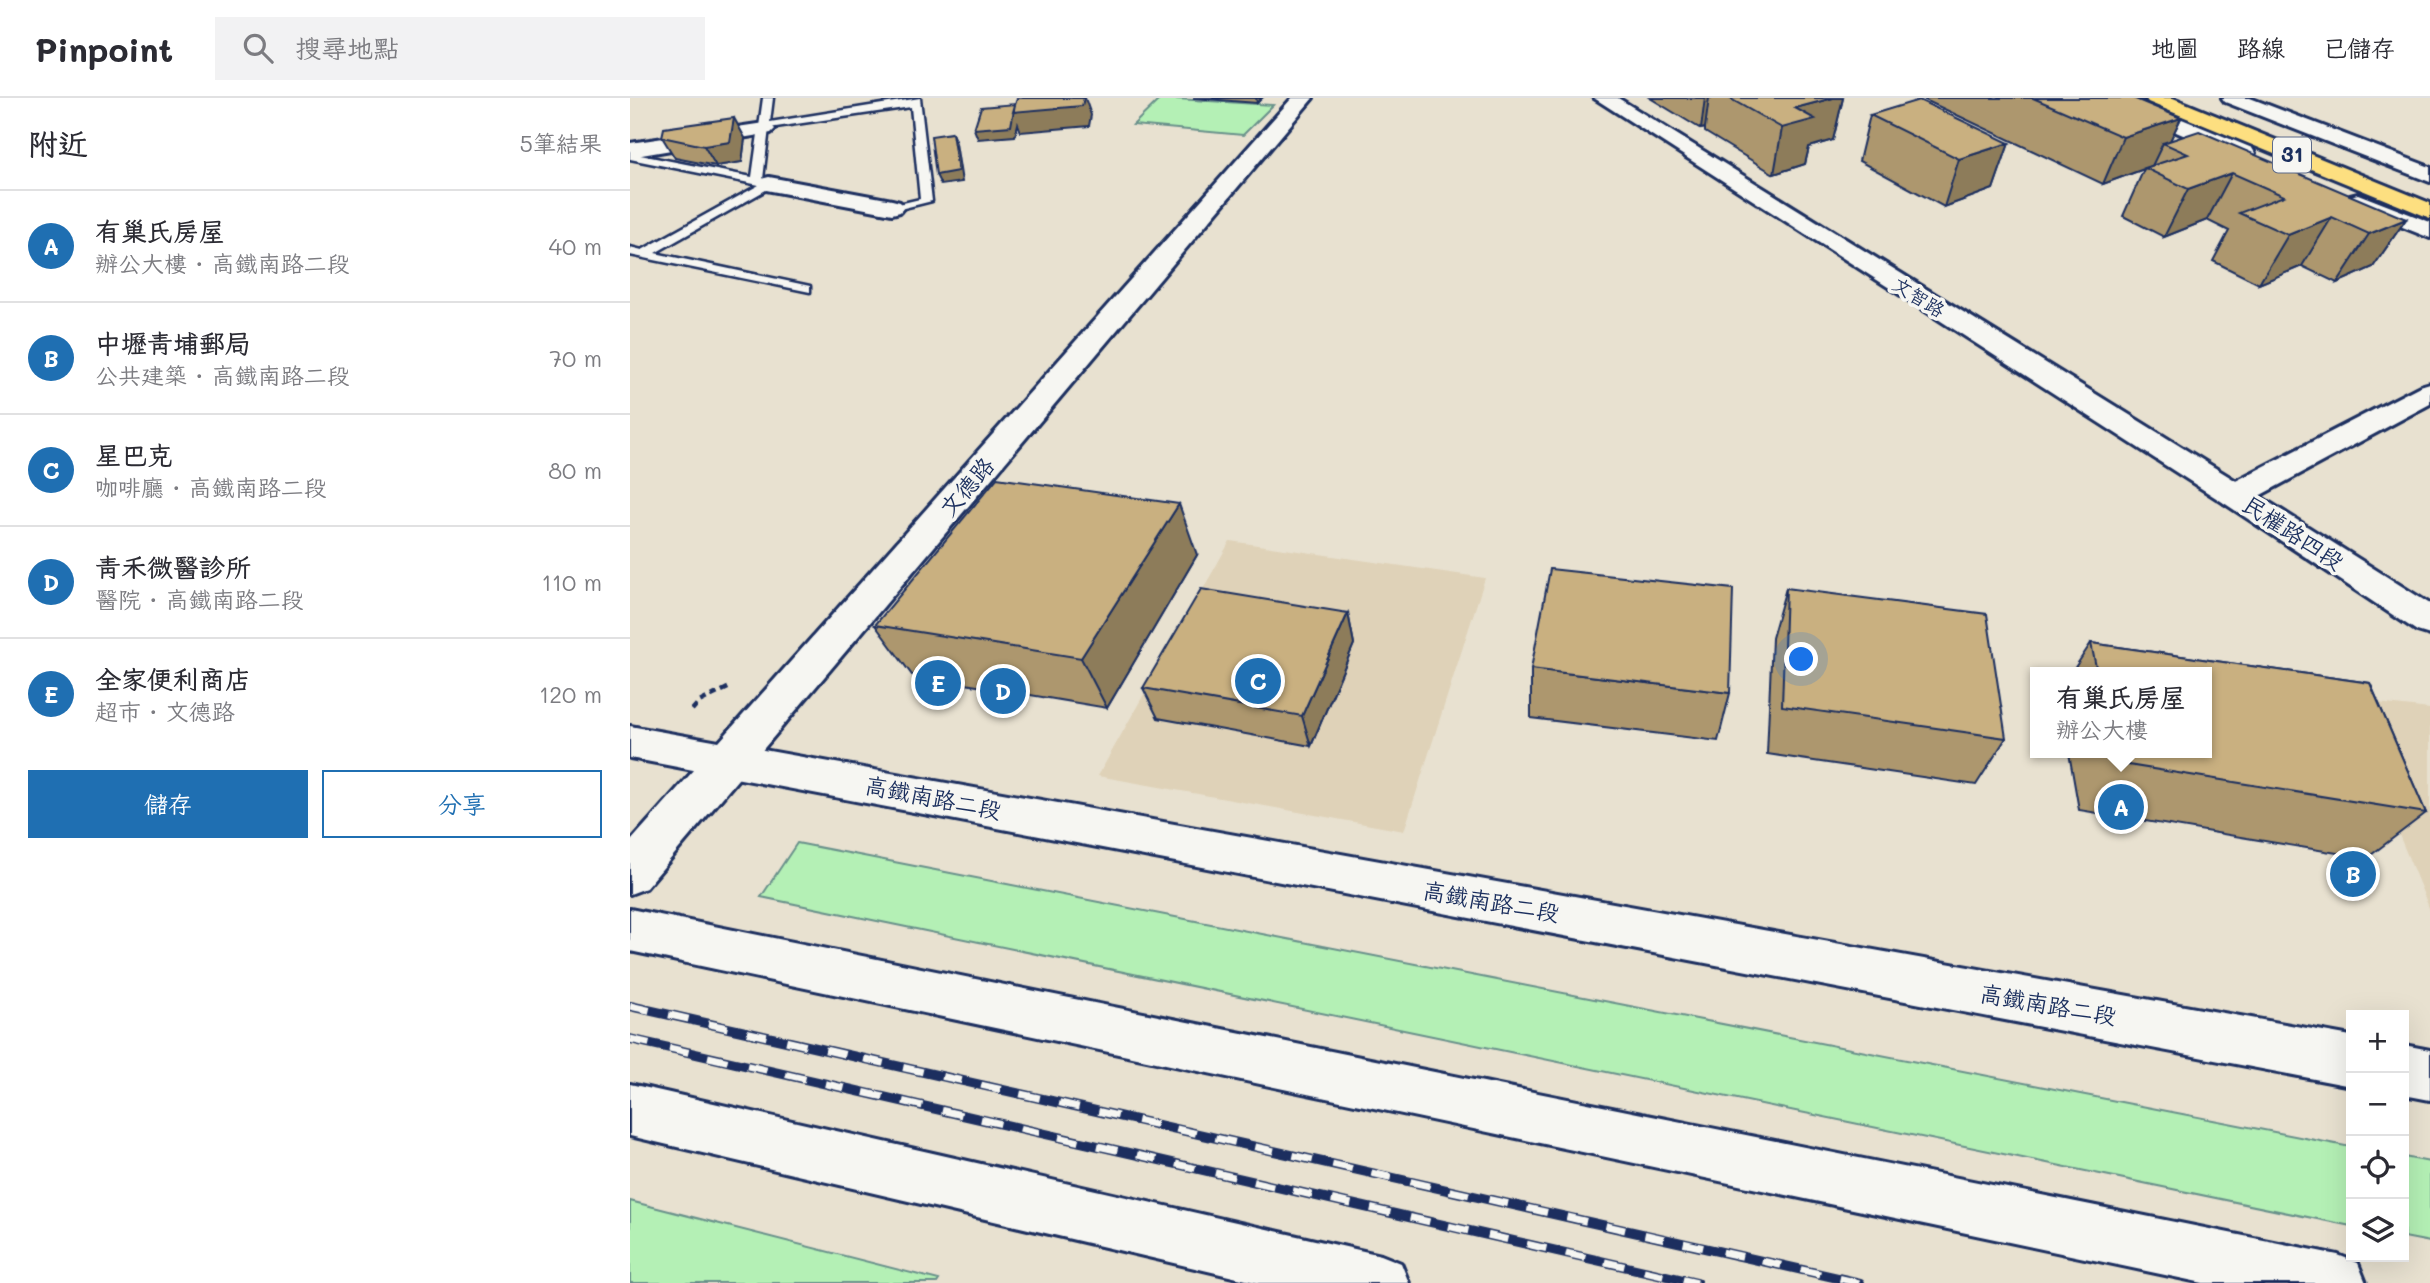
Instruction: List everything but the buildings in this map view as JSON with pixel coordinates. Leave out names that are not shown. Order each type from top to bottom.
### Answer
[{"type":"main road","name":"31","points":[[2155,98],[2430,211]]},
{"type":"main road","name":"31","points":[[2192,98],[2430,193]]},
{"type":"street","name":"文德路","points":[[630,874],[1303,98]]},
{"type":"street","name":"文智路","points":[[1604,98],[2235,495]]},
{"type":"street","name":"31","points":[[2114,98],[2430,232]]},
{"type":"street","name":"31","points":[[2232,98],[2430,175]]},
{"type":"street","points":[[630,150],[764,127]]},
{"type":"street","points":[[763,182],[892,207]]},
{"type":"street","name":"民權路四段","points":[[2430,392],[2235,495],[2430,622]]},
{"type":"street","name":"高鐵南路二段","points":[[630,742],[2346,1060]]},
{"type":"street","points":[[630,930],[2338,1283]]},
{"type":"street","points":[[2409,1071],[2430,1075]]},
{"type":"street","points":[[630,1110],[1381,1283]]},
{"type":"lane","points":[[763,182],[764,127],[768,98]]},
{"type":"lane","points":[[764,127],[916,100],[926,201],[892,207]]},
{"type":"lane","points":[[630,156],[763,182]]},
{"type":"lane","points":[[644,254],[763,182]]},
{"type":"lane","points":[[630,251],[805,289]]},
{"type":"shaded area","points":[[1230,541],[1485,578],[1404,831],[1098,776]]},
{"type":"shaded area","points":[[2343,699],[2430,709],[2430,910]]},
{"type":"green space","points":[[1161,98],[1273,105],[1243,135],[1133,125]]},
{"type":"green space","points":[[797,843],[2346,1146],[2346,1225],[761,897]]},
{"type":"green space","points":[[2409,1158],[2430,1162],[2430,1242],[2409,1238]]},
{"type":"green space","points":[[630,1201],[939,1280],[937,1283],[630,1283]]},
{"type":"railway","points":[[630,1006],[1860,1283]]},
{"type":"railway","points":[[630,1039],[1697,1283]]},
{"type":"place","name":"星巴克","points":[[1258,681]]},
{"type":"place","name":"全家便利商店","points":[[938,683]]},
{"type":"place","name":"青禾微醫診所","points":[[1003,691]]},
{"type":"place","name":"有巢氏房屋","points":[[2121,807]]},
{"type":"place","name":"中壢青埔郵局","points":[[2353,874]]}]
